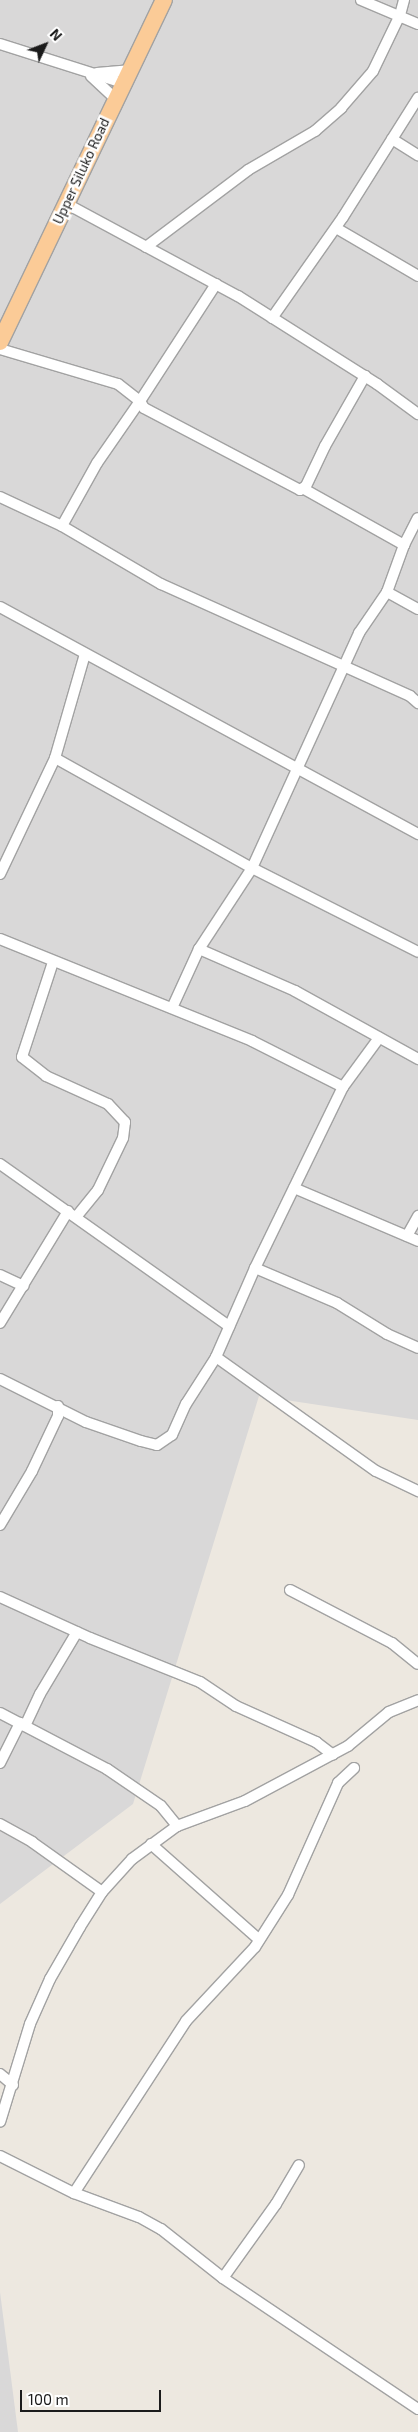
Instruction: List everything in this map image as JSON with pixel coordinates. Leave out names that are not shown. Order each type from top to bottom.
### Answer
[{"type":"main road","name":"Upper Siluko Road","points":[[0,342],[115,98],[164,0]]},
{"type":"street","points":[[361,0],[418,24]]},
{"type":"street","points":[[146,247],[248,170],[315,131],[341,108],[373,71],[400,15],[404,0]]},
{"type":"street","points":[[0,44],[18,47],[88,74],[126,77]]},
{"type":"street","points":[[88,74],[115,98]]},
{"type":"street","points":[[272,318],[336,228],[418,98]]},
{"type":"street","points":[[392,139],[418,155]]},
{"type":"street","points":[[65,203],[216,284],[365,376],[418,414]]},
{"type":"street","points":[[336,228],[418,276]]},
{"type":"street","points":[[62,526],[97,463],[216,284]]},
{"type":"street","points":[[0,350],[118,384],[140,401],[144,408],[253,468],[300,490],[304,488],[404,545]]},
{"type":"street","points":[[304,488],[365,376]]},
{"type":"street","points":[[0,496],[62,526],[161,584],[344,667],[418,703]]},
{"type":"street","points":[[172,1008],[200,949],[252,868],[297,766],[360,633],[387,592],[404,545],[418,518]]},
{"type":"street","points":[[387,592],[418,609]]},
{"type":"street","points":[[0,607],[297,766],[418,834]]},
{"type":"street","points":[[0,874],[55,758],[85,654]]},
{"type":"street","points":[[55,758],[252,868],[418,952]]},
{"type":"street","points":[[0,939],[278,1052],[343,1087]]},
{"type":"street","points":[[200,949],[296,991],[418,1059]]},
{"type":"street","points":[[0,1323],[72,1214],[98,1190],[124,1138],[125,1122],[108,1104],[46,1076],[22,1057],[53,962]]},
{"type":"street","points":[[0,1380],[58,1406],[86,1422],[157,1445],[172,1435],[186,1404],[216,1358],[255,1268],[343,1087],[378,1038]]},
{"type":"street","points":[[0,1164],[229,1326]]},
{"type":"street","points":[[294,1188],[418,1241]]},
{"type":"street","points":[[407,1236],[418,1216]]},
{"type":"street","points":[[255,1268],[337,1303],[387,1334],[418,1348]]},
{"type":"street","points":[[0,1275],[24,1286]]},
{"type":"street","points":[[216,1358],[376,1471],[418,1491]]},
{"type":"street","points":[[0,1525],[32,1471],[58,1416],[58,1406]]},
{"type":"street","points":[[290,1590],[392,1644],[418,1664]]},
{"type":"street","points":[[0,1597],[77,1632],[200,1682],[236,1706],[316,1742],[333,1755]]},
{"type":"street","points":[[0,1763],[77,1632]]},
{"type":"street","points":[[0,2122],[13,2085],[30,2024],[50,1979],[102,1892],[132,1859],[177,1826],[245,1801],[333,1755],[364,1735],[389,1712],[418,1700]]},
{"type":"street","points":[[0,1713],[107,1769],[161,1806],[177,1826]]},
{"type":"street","points":[[74,2193],[186,2020],[255,1947],[288,1895],[338,1782],[354,1768]]},
{"type":"street","points":[[0,1824],[32,1842],[102,1892]]},
{"type":"street","points":[[150,1844],[256,1937]]},
{"type":"street","points":[[0,2074],[13,2085]]},
{"type":"street","points":[[0,2156],[74,2193],[140,2216],[161,2229],[223,2278],[418,2409]]},
{"type":"street","points":[[223,2278],[276,2204],[299,2165]]},
{"type":"shaded area","points":[[0,0],[418,0],[418,1420],[259,1396],[133,1804],[0,1904]]},
{"type":"shaded area","points":[[0,2292],[18,2432],[0,2432]]}]
